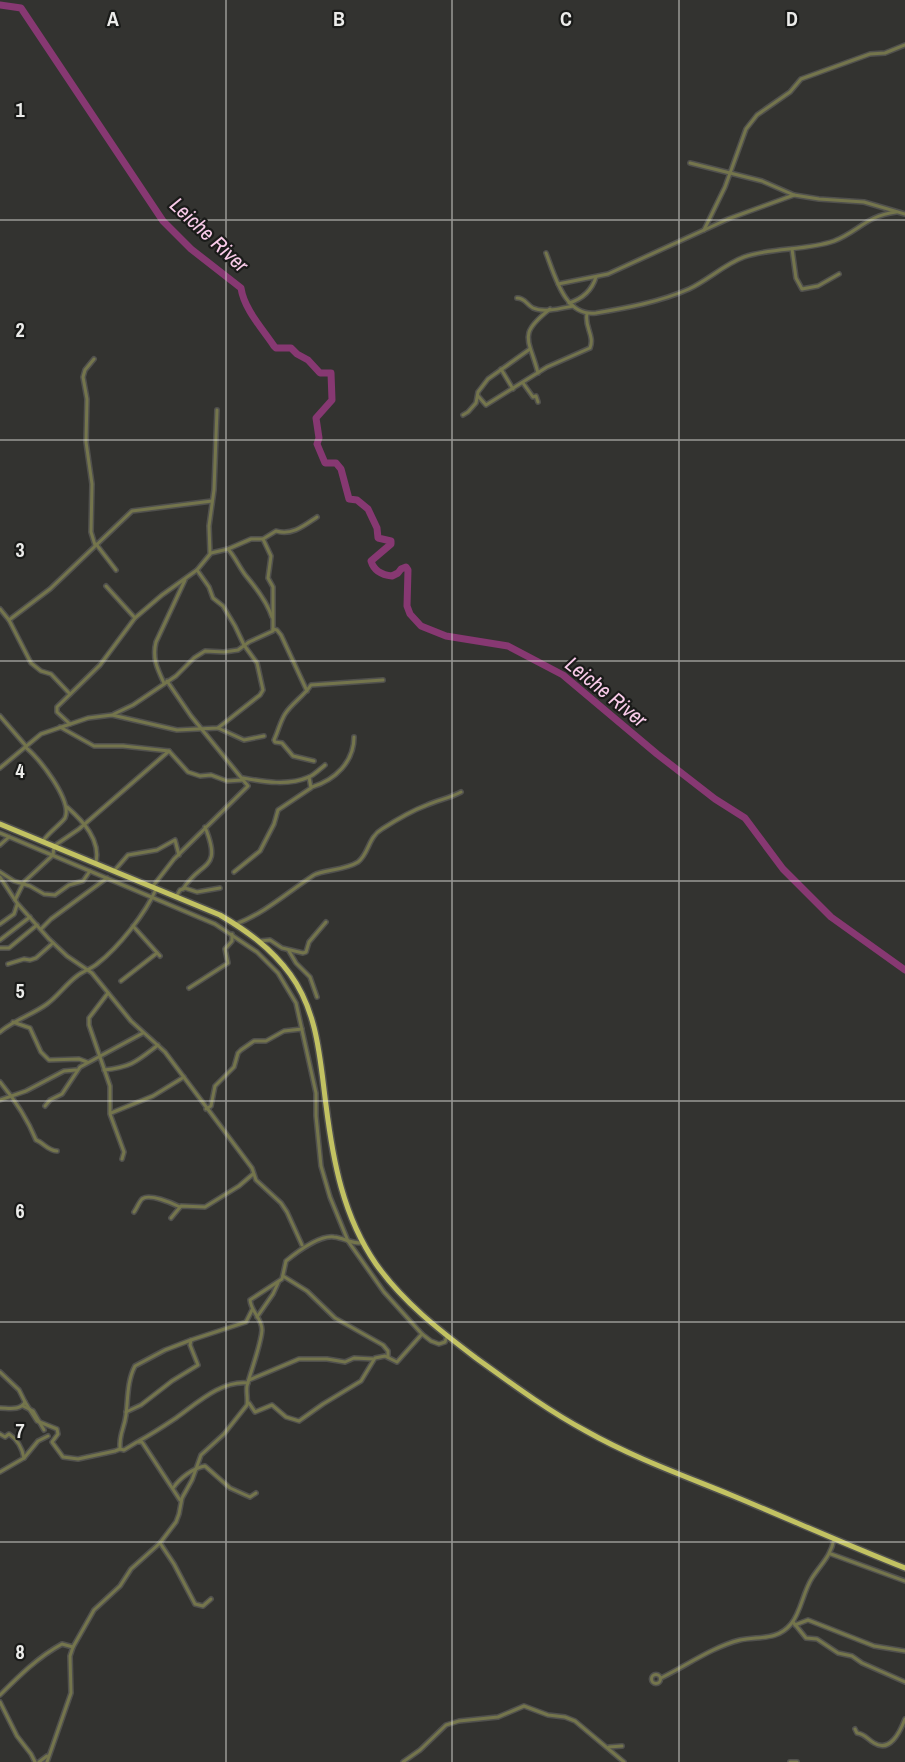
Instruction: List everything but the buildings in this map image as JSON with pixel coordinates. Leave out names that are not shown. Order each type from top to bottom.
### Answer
[{"type":"highway","points":[[0,824],[236,924],[260,941],[290,974],[310,1014],[319,1048],[337,1177],[348,1208],[363,1243],[390,1282],[428,1321],[524,1393],[586,1432],[649,1462],[905,1568]]},
{"type":"street","points":[[704,230],[730,173],[749,123],[757,115],[790,92],[799,81],[870,54],[885,53],[905,45]]},
{"type":"street","points":[[690,163],[762,181],[794,195],[864,202],[905,214]]},
{"type":"street","points":[[558,284],[596,277],[618,270],[704,230],[794,195]]},
{"type":"street","points":[[546,254],[558,284],[569,303],[587,314],[668,297],[704,281],[741,258],[770,250],[792,249],[832,242],[873,217],[896,212]]},
{"type":"street","points":[[792,249],[796,278],[802,289],[818,286],[838,274]]},
{"type":"street","points":[[569,303],[577,301],[588,291],[594,285],[596,277]]},
{"type":"street","points":[[517,298],[523,298],[533,308],[550,309],[573,306]]},
{"type":"street","points":[[538,373],[527,337],[528,330],[550,309]]},
{"type":"street","points":[[478,396],[486,405],[538,373],[590,348],[592,343],[586,322],[587,314]]},
{"type":"street","points":[[463,414],[471,410],[478,392],[488,379],[531,349]]},
{"type":"street","points":[[94,359],[85,370],[83,377],[87,399],[86,442],[92,484],[91,532],[95,545],[116,570]]},
{"type":"street","points":[[501,369],[513,389]]},
{"type":"street","points":[[523,383],[533,397],[536,396],[538,402]]},
{"type":"street","points":[[210,555],[209,526],[217,447],[217,410]]},
{"type":"street","points":[[9,620],[36,602],[132,511],[212,501]]},
{"type":"street","points":[[70,724],[56,710],[100,665],[135,618],[162,594],[197,570],[210,555],[251,539],[263,539],[276,531],[285,533],[298,530],[317,517]]},
{"type":"street","points":[[0,768],[41,734],[88,718],[112,715],[133,705],[205,651],[233,651],[271,632],[274,621],[273,587],[268,578],[271,556],[263,539]]},
{"type":"street","points":[[228,549],[237,558],[257,591],[264,598],[274,621]]},
{"type":"street","points":[[197,570],[257,663],[263,690],[260,695],[218,728]]},
{"type":"street","points":[[0,1032],[48,1003],[70,982],[107,956],[133,926],[152,898],[154,888],[179,855],[248,786],[177,699],[155,662],[153,652],[176,595],[186,578]]},
{"type":"street","points":[[106,586],[135,618]]},
{"type":"street","points":[[0,609],[9,620],[31,663],[37,669],[53,676],[70,694]]},
{"type":"street","points":[[273,628],[282,635],[307,691]]},
{"type":"street","points":[[314,762],[293,756],[282,743],[275,742],[285,713],[313,685],[383,680]]},
{"type":"street","points":[[112,715],[177,730],[218,728],[244,740],[264,736]]},
{"type":"street","points":[[0,716],[36,756],[48,772],[66,806],[84,824],[97,849],[96,863]]},
{"type":"street","points":[[60,727],[94,746],[123,746],[170,751],[188,772],[200,776],[211,775],[227,781],[243,778],[266,783],[291,783],[309,777],[325,765]]},
{"type":"street","points":[[234,872],[260,850],[274,824],[278,810],[343,769],[353,754],[354,737]]},
{"type":"street","points":[[16,902],[22,885],[53,855],[54,846],[84,824],[170,751]]},
{"type":"street","points":[[309,777],[312,787]]},
{"type":"street","points":[[236,924],[259,914],[316,874],[357,862],[364,856],[371,839],[380,830],[424,806],[461,792]]},
{"type":"street","points":[[43,841],[51,830],[64,819],[66,806]]},
{"type":"street","points":[[176,897],[192,876],[205,868],[210,861],[210,842],[205,827]]},
{"type":"street","points":[[0,833],[215,924],[257,952],[278,973],[296,1003],[316,1093],[321,1166],[330,1197],[348,1241],[382,1290],[422,1334],[439,1344],[445,1342],[447,1336]]},
{"type":"street","points":[[0,845],[9,837]]},
{"type":"street","points":[[114,872],[128,855],[153,851],[175,840],[179,855]]},
{"type":"street","points":[[0,875],[44,894],[55,895],[69,885],[83,881],[90,871]]},
{"type":"street","points":[[0,875],[18,908],[14,914],[0,924]]},
{"type":"street","points":[[41,929],[107,878]]},
{"type":"street","points":[[183,889],[197,892],[220,888]]},
{"type":"street","points":[[16,902],[67,957],[88,969],[143,1033],[158,1045],[252,1168],[253,1174],[263,1187],[283,1206],[302,1245]]},
{"type":"street","points":[[0,940],[30,917]]},
{"type":"street","points":[[260,941],[270,940],[289,951],[305,952],[309,942],[326,921]]},
{"type":"street","points":[[0,948],[9,948],[37,925]]},
{"type":"street","points":[[120,981],[158,955],[133,926]]},
{"type":"street","points":[[189,988],[228,963],[225,949],[232,940],[232,934]]},
{"type":"street","points":[[9,964],[36,958],[53,943]]},
{"type":"street","points":[[289,951],[296,963],[310,977],[317,997]]},
{"type":"street","points":[[108,993],[89,1019],[110,1086],[110,1114],[124,1152],[122,1159]]},
{"type":"street","points":[[14,1022],[30,1028],[42,1052],[50,1060],[79,1059],[87,1062]]},
{"type":"street","points":[[206,1109],[211,1106],[216,1086],[234,1067],[241,1050],[254,1041],[266,1041],[284,1030],[302,1029]]},
{"type":"street","points":[[45,1106],[50,1100],[62,1094],[76,1070],[143,1033]]},
{"type":"street","points":[[104,1070],[134,1064],[158,1045]]},
{"type":"street","points":[[0,1100],[26,1091],[64,1071],[76,1070]]},
{"type":"street","points":[[110,1114],[153,1096],[184,1077]]},
{"type":"street","points":[[0,1082],[12,1096],[34,1131],[36,1140],[43,1142],[50,1149],[57,1150]]},
{"type":"street","points":[[134,1212],[142,1199],[146,1198],[180,1206],[205,1208],[253,1174]]},
{"type":"street","points":[[171,1218],[180,1206]]},
{"type":"street","points":[[257,1317],[284,1276],[283,1266],[286,1261],[317,1240],[327,1237],[363,1243]]},
{"type":"street","points":[[302,1245],[308,1246]]},
{"type":"street","points":[[294,1256],[302,1245]]},
{"type":"street","points":[[284,1276],[307,1291],[335,1318],[368,1338],[381,1343],[394,1363],[422,1334]]},
{"type":"street","points":[[278,1283],[251,1298],[250,1302],[252,1310],[261,1323],[261,1333],[246,1392],[248,1402],[255,1412],[273,1405],[286,1417],[298,1422],[361,1381],[374,1359]]},
{"type":"street","points":[[120,1449],[119,1438],[135,1366],[165,1350],[246,1322],[252,1310]]},
{"type":"street","points":[[126,1413],[198,1365],[190,1345],[191,1340]]},
{"type":"street","points":[[29,1408],[60,1455],[70,1459],[126,1449],[205,1397],[299,1359],[327,1359],[345,1362],[354,1358],[388,1357]]},
{"type":"street","points":[[0,1372],[19,1390],[24,1404],[33,1410],[44,1430]]},
{"type":"street","points":[[47,1762],[71,1693],[70,1656],[73,1647],[99,1605],[120,1586],[131,1569],[160,1543],[178,1518],[180,1501],[202,1453],[229,1428],[246,1408],[248,1402]]},
{"type":"street","points":[[0,1408],[14,1409],[24,1404]]},
{"type":"street","points":[[37,1421],[57,1430],[58,1433],[52,1442]]},
{"type":"street","points":[[0,1434],[5,1437],[10,1434],[14,1438],[21,1447],[24,1458]]},
{"type":"street","points":[[0,1472],[24,1458],[38,1441],[48,1436]]},
{"type":"street","points":[[139,1441],[142,1442],[180,1501]]},
{"type":"street","points":[[173,1488],[181,1479],[202,1466],[208,1467],[230,1488],[249,1497],[256,1492]]},
{"type":"street","points":[[794,1624],[809,1583],[830,1554],[834,1539]]},
{"type":"street","points":[[160,1543],[174,1562],[195,1604],[203,1606],[211,1599]]},
{"type":"street","points":[[830,1554],[905,1581]]},
{"type":"street","points":[[661,1678],[728,1644],[747,1639],[771,1637],[794,1624],[808,1620],[874,1646],[905,1651]]},
{"type":"street","points":[[794,1624],[806,1638],[817,1639],[838,1653],[852,1656],[862,1663],[905,1682]]},
{"type":"street","points":[[0,1695],[46,1653],[62,1644],[73,1647]]},
{"type":"street","points":[[0,1702],[17,1736],[37,1762],[48,1754]]},
{"type":"street","points":[[403,1762],[420,1750],[449,1723],[488,1720],[504,1716],[524,1706],[548,1715],[570,1718],[624,1762]]},
{"type":"street","points":[[855,1730],[857,1733],[864,1734],[875,1744],[887,1744],[892,1742],[905,1719]]},
{"type":"street","points":[[609,1748],[622,1746]]},
{"type":"street","points":[[790,1762],[797,1762]]},
{"type":"waterway","name":"Leiche River","points":[[0,5],[21,8],[163,221],[191,249],[241,288],[250,311],[274,346],[291,348],[308,360],[320,373],[331,373],[332,400],[316,418],[319,438],[317,444],[325,463],[336,463],[341,469],[349,499],[357,500],[368,509],[377,528],[378,538],[391,541],[391,544],[371,561],[376,570],[392,576],[406,567],[408,570],[407,606],[410,614],[421,626],[446,636],[508,646],[563,675],[657,754],[715,799],[745,818],[783,869],[831,917],[905,970]]}]
